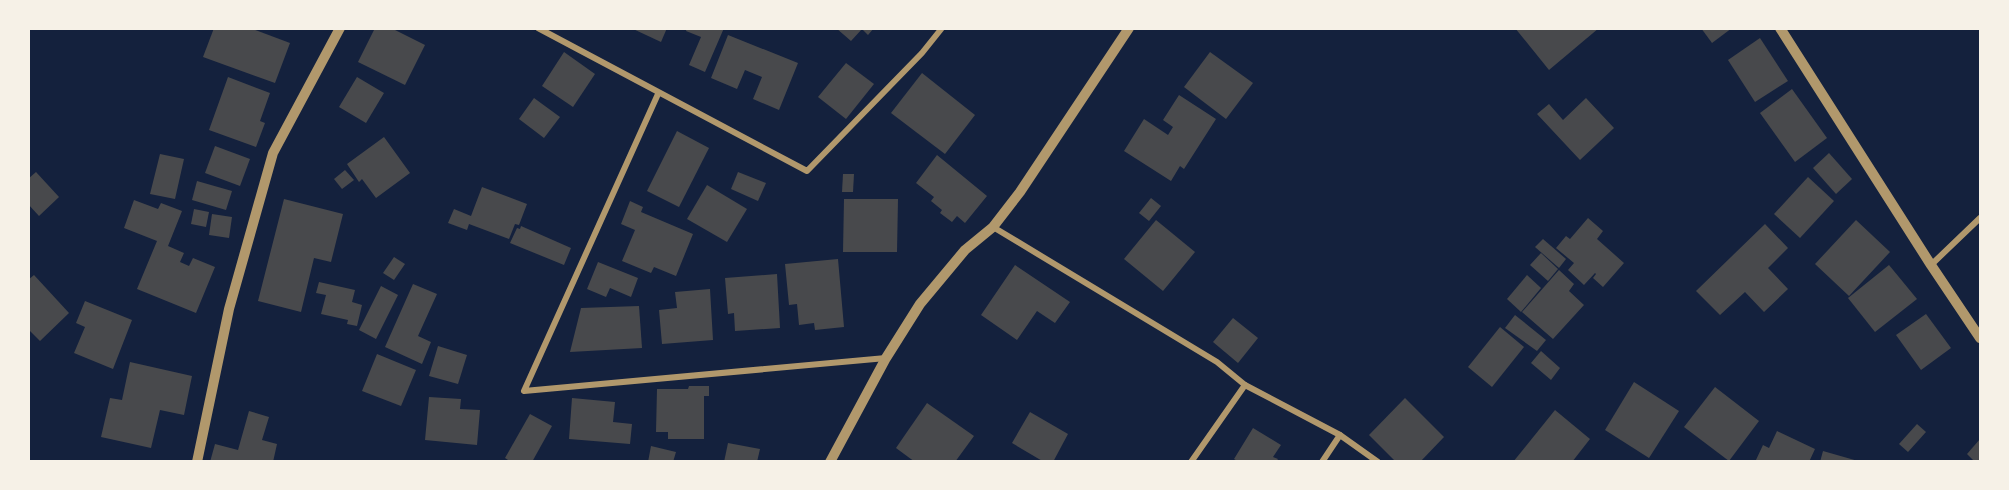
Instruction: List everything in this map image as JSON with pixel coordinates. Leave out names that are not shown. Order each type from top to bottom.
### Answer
[{"type":"street","points":[[197,462],[229,309],[273,153],[340,28]]},
{"type":"street","points":[[538,28],[658,94],[807,171],[922,53],[942,28]]},
{"type":"street","points":[[830,462],[886,358],[920,304],[965,250],[993,227],[1020,192],[1130,28]]},
{"type":"street","points":[[1780,28],[1980,338]]},
{"type":"street","points":[[658,94],[524,391],[886,358]]},
{"type":"street","points":[[1931,265],[1980,218]]},
{"type":"street","points":[[993,227],[1217,362],[1245,386],[1340,435],[1378,462]]},
{"type":"street","points":[[1191,462],[1245,386]]},
{"type":"street","points":[[1322,462],[1340,435]]},
{"type":"building","points":[[214,28],[250,28],[290,43],[275,83],[203,57]]},
{"type":"building","points":[[375,28],[391,28],[425,45],[405,85],[358,62]]},
{"type":"building","points":[[631,28],[667,28],[661,42]]},
{"type":"building","points":[[687,28],[724,28],[705,72],[689,65],[701,37],[686,31]]},
{"type":"building","points":[[836,28],[874,28],[868,35],[862,29],[851,41]]},
{"type":"building","points":[[1515,28],[1599,28],[1549,70]]},
{"type":"building","points":[[1701,28],[1732,28],[1712,43]]},
{"type":"building","points":[[728,35],[798,63],[779,110],[753,99],[762,77],[745,70],[737,89],[711,78]]},
{"type":"building","points":[[1760,38],[1788,81],[1755,102],[1728,60]]},
{"type":"building","points":[[564,52],[595,74],[573,107],[542,86]]},
{"type":"building","points":[[1210,52],[1253,83],[1226,119],[1184,87]]},
{"type":"building","points":[[846,63],[874,84],[846,119],[818,97]]},
{"type":"building","points":[[922,73],[975,115],[945,154],[891,113]]},
{"type":"building","points":[[228,77],[270,93],[260,121],[265,123],[256,147],[209,130]]},
{"type":"building","points":[[357,77],[384,93],[366,123],[339,107]]},
{"type":"building","points":[[1792,89],[1827,138],[1795,162],[1760,113]]},
{"type":"building","points":[[1179,95],[1216,119],[1184,169],[1180,166],[1171,181],[1124,151],[1144,119],[1168,135],[1173,127],[1163,120]]},
{"type":"building","points":[[534,98],[560,117],[544,138],[519,119]]},
{"type":"building","points":[[1586,98],[1614,128],[1580,160],[1537,114],[1549,104],[1563,120]]},
{"type":"building","points":[[677,131],[709,148],[679,207],[647,191]]},
{"type":"building","points":[[384,137],[410,173],[376,198],[362,179],[359,182],[347,164]]},
{"type":"building","points":[[215,146],[250,159],[240,186],[205,173]]},
{"type":"building","points":[[1829,153],[1852,179],[1836,194],[1813,168]]},
{"type":"building","points":[[160,154],[184,159],[175,199],[150,194]]},
{"type":"building","points":[[937,155],[987,196],[965,223],[957,216],[952,222],[940,213],[942,210],[931,201],[934,197],[916,183]]},
{"type":"building","points":[[345,170],[354,180],[342,189],[334,179]]},
{"type":"building","points":[[36,172],[59,197],[39,216],[28,204],[28,179]]},
{"type":"building","points":[[738,172],[766,183],[758,201],[731,189]]},
{"type":"building","points":[[843,174],[854,174],[853,192],[842,192]]},
{"type":"building","points":[[1808,177],[1834,201],[1800,238],[1774,214]]},
{"type":"building","points":[[197,181],[232,191],[226,210],[192,200]]},
{"type":"building","points":[[707,185],[747,209],[727,242],[687,219]]},
{"type":"building","points":[[482,187],[527,204],[519,225],[515,224],[509,239],[469,224],[467,230],[448,223],[454,209],[471,216]]},
{"type":"building","points":[[1151,198],[1161,206],[1149,221],[1139,213]]},
{"type":"building","points":[[284,199],[343,214],[331,262],[314,258],[301,312],[258,301]]},
{"type":"building","points":[[844,199],[898,199],[897,252],[843,252]]},
{"type":"building","points":[[134,200],[158,209],[161,203],[182,211],[168,246],[184,253],[180,262],[189,266],[193,258],[215,267],[196,313],[137,289],[157,241],[124,228]]},
{"type":"building","points":[[630,201],[643,207],[641,212],[693,234],[676,276],[654,267],[651,273],[622,261],[635,230],[621,224]]},
{"type":"building","points":[[194,209],[209,212],[206,227],[191,224]]},
{"type":"building","points":[[212,214],[232,217],[229,238],[209,235]]},
{"type":"building","points":[[1588,218],[1603,231],[1597,239],[1624,263],[1603,287],[1593,278],[1595,273],[1584,285],[1568,270],[1574,263],[1556,248],[1566,236],[1570,239]]},
{"type":"building","points":[[1156,220],[1195,252],[1163,291],[1124,259]]},
{"type":"building","points":[[1856,220],[1890,252],[1849,296],[1815,264]]},
{"type":"building","points":[[1765,224],[1788,248],[1768,268],[1788,289],[1764,312],[1745,292],[1720,315],[1696,291]]},
{"type":"building","points":[[521,226],[571,248],[564,265],[510,243],[517,228],[520,229]]},
{"type":"building","points":[[1543,239],[1566,259],[1559,268],[1535,247]]},
{"type":"building","points":[[1541,253],[1558,269],[1548,281],[1530,265]]},
{"type":"building","points":[[394,257],[405,264],[394,280],[383,273]]},
{"type":"building","points":[[838,259],[844,327],[815,330],[814,323],[799,325],[797,304],[789,305],[785,264]]},
{"type":"building","points":[[598,262],[638,278],[631,297],[610,288],[606,297],[587,289]]},
{"type":"building","points":[[1015,265],[1070,302],[1055,323],[1037,311],[1017,340],[981,315]]},
{"type":"building","points":[[1889,265],[1917,299],[1875,332],[1848,298]]},
{"type":"building","points":[[1559,270],[1574,284],[1569,291],[1584,305],[1553,339],[1522,312]]},
{"type":"building","points":[[777,274],[780,328],[735,331],[734,313],[728,314],[725,278]]},
{"type":"building","points":[[34,275],[69,313],[40,341],[28,329],[28,280]]},
{"type":"building","points":[[1527,275],[1541,288],[1521,312],[1507,299]]},
{"type":"building","points":[[319,282],[355,290],[352,302],[362,305],[357,326],[347,324],[348,320],[321,314],[326,295],[316,293]]},
{"type":"building","points":[[413,284],[437,294],[418,336],[431,342],[422,364],[385,347]]},
{"type":"building","points":[[381,286],[398,295],[376,339],[359,330]]},
{"type":"building","points":[[710,289],[713,340],[662,344],[659,310],[677,308],[675,292]]},
{"type":"building","points":[[85,301],[132,320],[113,369],[74,353],[85,327],[76,323]]},
{"type":"building","points":[[639,306],[642,348],[570,352],[581,308]]},
{"type":"building","points":[[1926,314],[1951,348],[1921,370],[1896,335]]},
{"type":"building","points":[[1515,315],[1546,340],[1537,351],[1505,328]]},
{"type":"building","points":[[1233,318],[1258,338],[1238,363],[1213,342]]},
{"type":"building","points":[[1500,327],[1524,347],[1492,387],[1468,367]]},
{"type":"building","points":[[438,346],[467,355],[458,384],[429,376]]},
{"type":"building","points":[[1541,351],[1560,368],[1551,380],[1531,363]]},
{"type":"building","points":[[377,354],[416,370],[401,406],[362,391]]},
{"type":"building","points":[[130,362],[192,376],[184,415],[160,410],[151,448],[101,437],[110,398],[122,400]]},
{"type":"building","points":[[1634,382],[1679,411],[1649,458],[1605,430]]},
{"type":"building","points":[[689,386],[709,386],[709,396],[704,396],[704,439],[668,439],[668,432],[656,432],[657,389],[688,389]]},
{"type":"building","points":[[1715,387],[1759,421],[1729,461],[1684,427]]},
{"type":"building","points":[[429,397],[461,399],[460,409],[480,410],[477,445],[425,440]]},
{"type":"building","points":[[572,398],[615,402],[613,422],[632,424],[630,444],[569,439]]},
{"type":"building","points":[[1405,398],[1444,437],[1420,462],[1396,462],[1369,435]]},
{"type":"building","points":[[927,403],[974,436],[955,462],[915,462],[896,448]]},
{"type":"building","points":[[1555,410],[1590,439],[1572,462],[1513,462]]},
{"type":"building","points":[[249,411],[269,417],[262,440],[277,444],[273,462],[210,462],[215,444],[238,450]]},
{"type":"building","points":[[1030,412],[1068,434],[1053,462],[1044,462],[1012,443]]},
{"type":"building","points":[[530,414],[552,426],[532,462],[511,462],[505,458]]},
{"type":"building","points":[[1917,424],[1926,432],[1908,452],[1899,444]]},
{"type":"building","points":[[1253,428],[1281,445],[1273,457],[1278,459],[1276,462],[1239,462],[1234,459]]},
{"type":"building","points":[[1777,431],[1815,449],[1809,462],[1755,462],[1763,445],[1769,448]]},
{"type":"building","points":[[1980,439],[1980,462],[1975,462],[1967,454]]},
{"type":"building","points":[[728,443],[760,449],[757,462],[724,462]]},
{"type":"building","points":[[651,446],[676,452],[673,462],[648,462]]},
{"type":"building","points":[[1823,451],[1858,461],[1858,462],[1820,462]]}]
